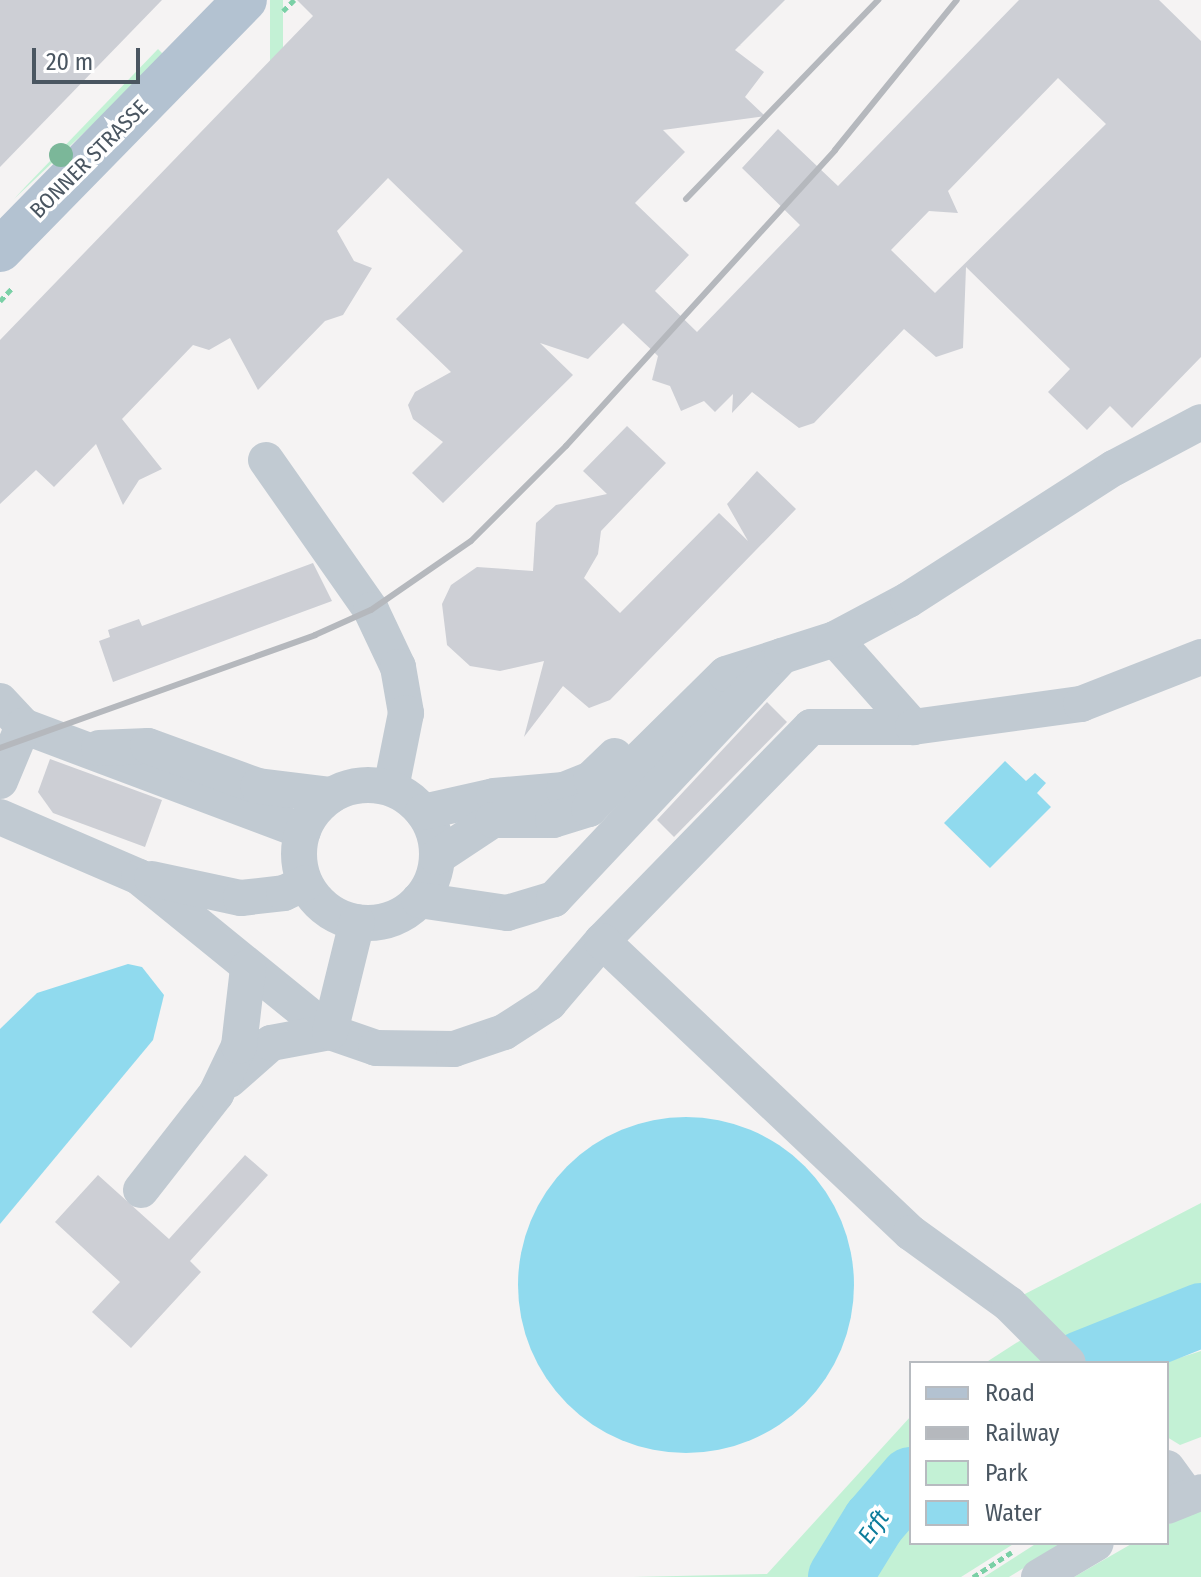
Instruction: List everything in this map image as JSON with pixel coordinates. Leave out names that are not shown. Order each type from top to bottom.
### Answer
[{"type":"main road","name":"BONNER STRASSE","points":[[0,250],[245,0]]},
{"type":"street","points":[[423,812],[578,786],[648,725],[726,674],[835,639],[1114,468],[1201,422]]},
{"type":"street","points":[[266,460],[371,610],[398,667],[406,713],[391,788]]},
{"type":"street","points":[[835,639],[913,727]]},
{"type":"street","points":[[419,900],[507,913],[554,899],[782,656]]},
{"type":"street","points":[[0,817],[139,877],[180,905],[248,968],[330,1032],[406,1052],[480,1042],[549,1003],[602,941],[811,727],[913,727],[1081,704],[1201,657]]},
{"type":"street","points":[[331,795],[303,831],[299,857],[305,883],[326,908],[357,922],[390,919],[419,900],[437,857],[493,820],[553,820],[589,809],[726,674]]},
{"type":"street","points":[[0,781],[11,713],[90,751],[303,831]]},
{"type":"street","points":[[90,751],[119,743],[148,746],[258,786],[331,795],[363,784],[391,788],[423,812],[437,857]]},
{"type":"street","points":[[139,877],[241,898],[284,893],[305,883]]},
{"type":"street","points":[[330,1032],[357,922]]},
{"type":"street","points":[[602,941],[911,1233],[1009,1304],[1066,1361]]},
{"type":"street","points":[[216,1094],[239,1046],[248,968]]},
{"type":"street","points":[[141,1190],[216,1094],[271,1043],[330,1032]]},
{"type":"street","points":[[1169,1471],[1185,1498]]},
{"type":"street","points":[[1039,1577],[1093,1545]]},
{"type":"path","points":[[973,1577],[1023,1545]]},
{"type":"green space","points":[[270,0],[283,0],[283,167],[270,167]]},
{"type":"green space","points":[[158,49],[165,56],[14,199],[26,186]]},
{"type":"green space","points":[[1201,1203],[1201,1300],[1115,1326],[1072,1351],[1021,1296]]},
{"type":"green space","points":[[1024,1338],[1049,1361],[988,1361]]},
{"type":"green space","points":[[1201,1351],[1201,1437],[1180,1445],[1169,1438],[1169,1361]]},
{"type":"green space","points":[[909,1418],[909,1465],[862,1518],[823,1577],[633,1577],[767,1574]]},
{"type":"green space","points":[[909,1497],[909,1545],[1012,1545],[961,1577],[855,1577]]},
{"type":"green space","points":[[1201,1510],[1201,1577],[1074,1577],[1130,1545],[1169,1545],[1169,1524]]},
{"type":"green space","points":[[1034,1545],[1061,1545],[1009,1577],[984,1577]]},
{"type":"water","points":[[1005,761],[1026,781],[1035,773],[1046,783],[1037,793],[1051,807],[990,868],[944,823]]},
{"type":"water","points":[[128,964],[142,967],[164,995],[153,1040],[0,1224],[0,1029],[37,993]]},
{"type":"water","points":[[686,1117],[719,1120],[750,1130],[779,1145],[805,1166],[826,1192],[841,1221],[851,1252],[854,1285],[851,1318],[841,1349],[826,1378],[805,1404],[779,1425],[750,1440],[719,1450],[686,1453],[653,1450],[622,1440],[593,1425],[567,1404],[546,1378],[531,1349],[521,1318],[518,1285],[521,1252],[531,1221],[546,1192],[567,1166],[593,1145],[622,1130],[653,1120]]},
{"type":"building","points":[[0,0],[162,0],[0,167]]},
{"type":"building","points":[[297,0],[785,0],[735,50],[764,72],[745,97],[765,116],[663,130],[685,152],[635,203],[689,255],[655,291],[697,332],[800,225],[742,168],[778,129],[838,186],[1019,0],[1159,0],[1201,41],[1201,357],[1132,428],[1110,406],[1087,430],[1048,392],[1070,369],[966,267],[963,348],[936,357],[904,329],[814,423],[799,428],[752,392],[732,413],[733,394],[715,412],[704,401],[681,411],[670,386],[652,380],[658,356],[623,323],[588,359],[540,343],[573,375],[443,503],[412,473],[443,442],[413,419],[408,405],[415,392],[451,372],[396,319],[463,251],[388,178],[337,231],[354,261],[372,268],[343,315],[325,321],[258,390],[230,338],[209,350],[193,345],[122,419],[162,469],[139,480],[123,505],[96,444],[54,487],[36,470],[0,504],[0,340],[313,16]],"holes":[[[1058,78],[1106,124],[935,293],[891,250],[929,211],[958,213],[948,191]]]},
{"type":"building","points":[[627,426],[666,463],[601,531],[598,554],[584,578],[620,613],[719,513],[748,541],[727,504],[757,471],[796,509],[610,700],[589,708],[563,686],[524,737],[544,661],[500,671],[470,666],[447,645],[442,604],[451,585],[477,567],[533,571],[536,523],[556,505],[607,494],[583,471]]},
{"type":"building","points":[[313,563],[332,601],[113,682],[99,641],[110,637],[108,630],[139,619],[142,626]]},
{"type":"building","points":[[767,702],[787,722],[674,837],[657,820]]},
{"type":"building","points":[[50,759],[162,800],[145,847],[53,813],[38,792]]},
{"type":"building","points":[[245,1155],[268,1175],[190,1261],[201,1272],[131,1348],[92,1312],[120,1282],[55,1222],[98,1175],[169,1239]]},
{"type":"waterway","name":"Erft","points":[[1086,1361],[1201,1315]]},
{"type":"waterway","name":"Erft","points":[[840,1577],[874,1522],[909,1481]]},
{"type":"railway","points":[[686,199],[878,0]]},
{"type":"railway","points":[[0,748],[315,635],[371,610],[471,541],[566,446],[835,150],[957,0]]}]
